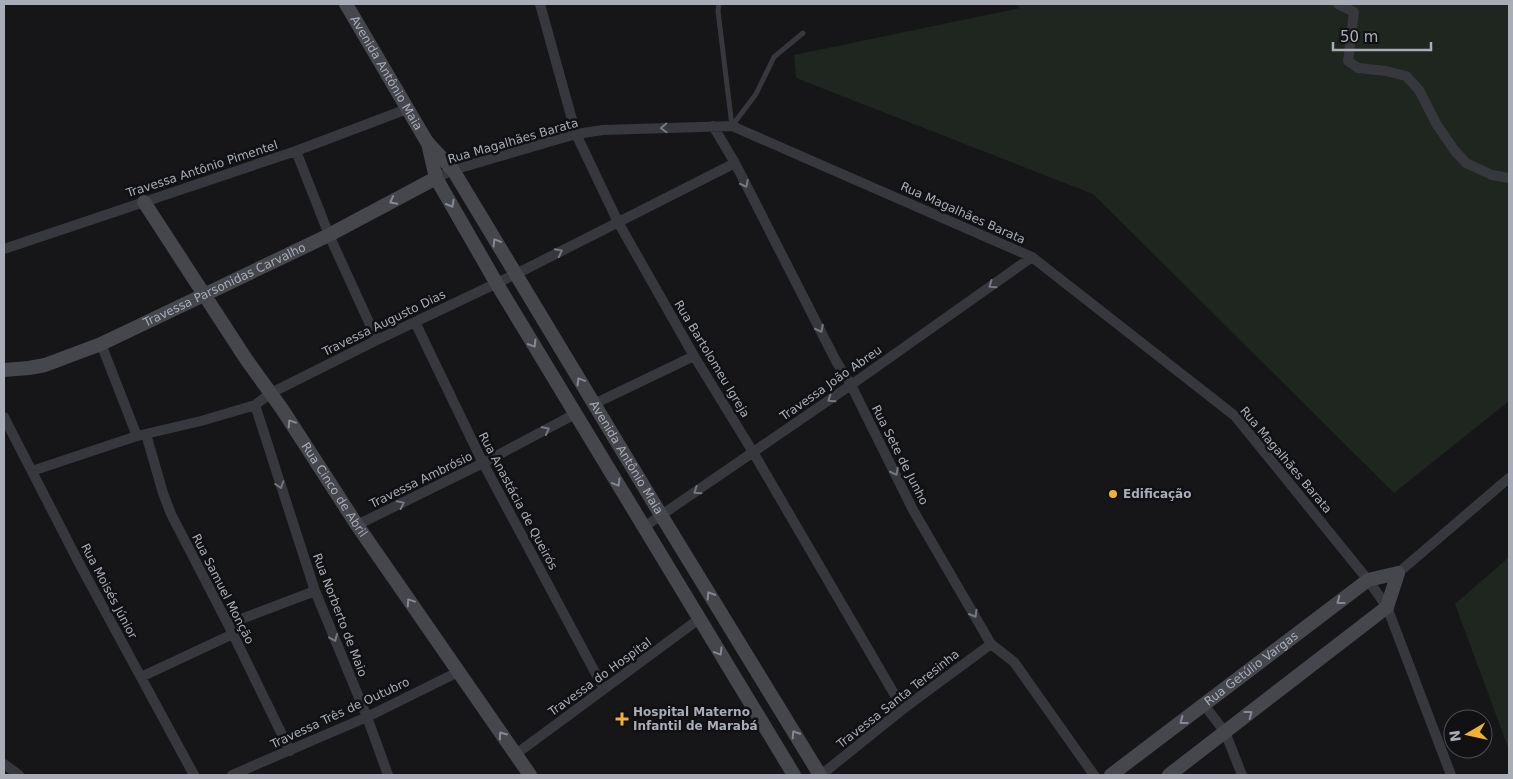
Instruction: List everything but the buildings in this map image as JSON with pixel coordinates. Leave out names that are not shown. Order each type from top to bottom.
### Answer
[{"type":"street","name":"Avenida Antônio Maia","points":[[346,4],[427,142],[453,170],[661,516],[821,775]]},
{"type":"street","name":"Rua Bartolomeu Igreja","points":[[540,4],[576,134],[618,222],[694,356],[753,452],[903,709]]},
{"type":"street","points":[[1338,4],[1354,12],[1348,61],[1358,68],[1386,70],[1406,76],[1419,90],[1437,124],[1455,151],[1466,163],[1492,175],[1509,178]]},
{"type":"street","name":"Travessa Antônio Pimentel","points":[[5,247],[296,151],[407,109]]},
{"type":"street","name":"Rua Sete de Junho","points":[[713,126],[735,163],[913,510],[991,644],[1014,662],[1094,775]]},
{"type":"street","name":"Rua Magalhães Barata","points":[[436,178],[453,170],[576,134],[603,130],[732,126],[1032,257],[1235,416],[1368,580],[1387,607],[1451,775]]},
{"type":"street","name":"Avenida Antônio Maia","points":[[427,142],[436,178],[496,284],[794,775]]},
{"type":"street","points":[[296,151],[329,235],[377,340]]},
{"type":"street","name":"Travessa Augusto Dias","points":[[32,472],[142,435],[255,406],[271,393],[414,322],[496,284],[735,163]]},
{"type":"street","name":"Travessa Parsonidas Carvalho","points":[[4,370],[44,365],[101,344],[329,235],[436,178]]},
{"type":"street","name":"Rua Cinco de Abril","points":[[144,202],[204,296],[271,393],[357,525],[530,775]]},
{"type":"street","name":"Travessa João Abreu","points":[[644,527],[851,386],[1032,257]]},
{"type":"street","name":"Rua Anastácia de Queirós","points":[[414,322],[484,463],[604,689]]},
{"type":"street","name":"Rua Samuel Monção","points":[[101,344],[142,435],[171,514],[228,624],[290,751]]},
{"type":"street","points":[[594,404],[694,356]]},
{"type":"street","name":"Rua Norberto de Maio","points":[[255,406],[315,591],[367,717],[388,775]]},
{"type":"street","name":"Travessa Ambrósio","points":[[357,525],[484,463],[576,414]]},
{"type":"street","name":"Rua Moisés Júnior","points":[[4,417],[79,563],[194,775]]},
{"type":"street","name":"Rua Getúlio Vargas","points":[[1111,775],[1368,580],[1398,573],[1509,478]]},
{"type":"street","points":[[1169,775],[1387,607],[1398,573]]},
{"type":"street","points":[[228,624],[315,591]]},
{"type":"street","name":"Travessa do Hospital","points":[[516,754],[699,620]]},
{"type":"street","points":[[141,678],[233,634]]},
{"type":"street","name":"Travessa Santa Teresinha","points":[[821,775],[903,709],[991,644]]},
{"type":"street","name":"Travessa Três de Outubro","points":[[232,775],[367,717],[458,672]]},
{"type":"street","points":[[1204,705],[1225,732],[1242,775]]},
{"type":"street","points":[[4,764],[19,775]]},
{"type":"lane","points":[[719,4],[718,11],[732,126]]},
{"type":"lane","points":[[732,126],[756,94],[774,58],[803,33]]},
{"type":"shaded area","points":[[1015,4],[1509,4],[1509,401],[1394,493],[1093,194],[796,78],[794,55],[1020,8]]},
{"type":"shaded area","points":[[1509,557],[1509,750],[1455,604]]},
{"type":"place","name":"Edificação","points":[[1113,494]]},
{"type":"place","name":"Hospital Materno Infantil de Marabá","points":[[622,719]]}]
